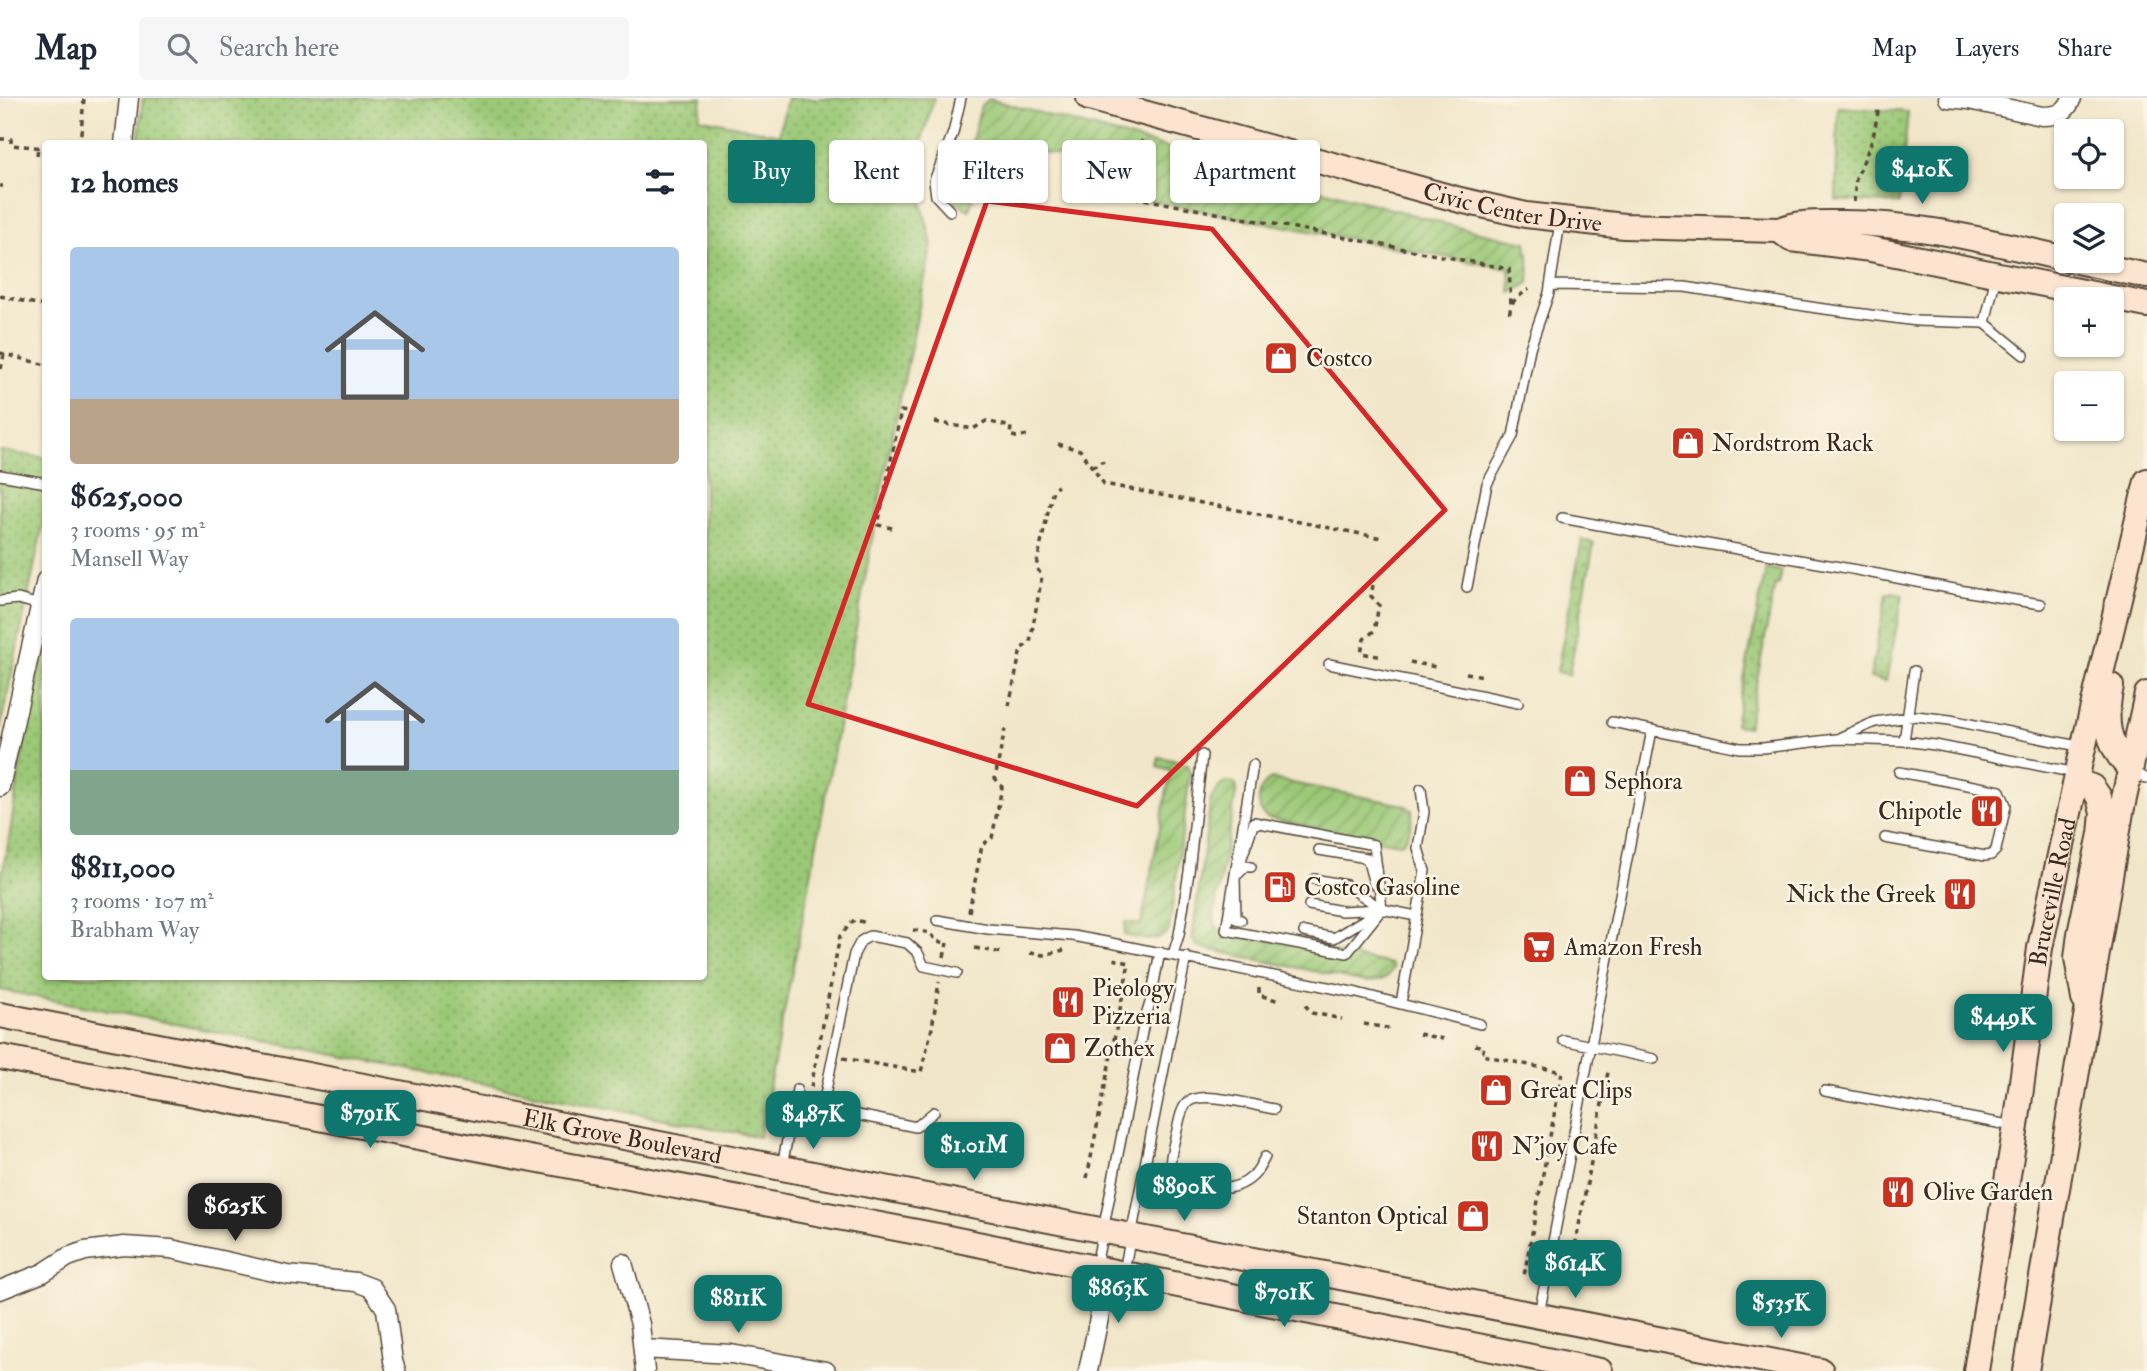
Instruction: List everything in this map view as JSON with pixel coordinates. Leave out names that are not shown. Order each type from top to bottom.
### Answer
[{"type":"main road","name":"Civic Center Drive","points":[[1089,98],[1460,200],[1526,215],[1624,226],[1779,230],[1796,223],[1855,223],[1912,227],[2054,255]]},
{"type":"main road","name":"Civic Center Drive","points":[[1779,230],[1791,239],[1871,249],[2147,305]]},
{"type":"main road","points":[[2124,271],[2147,276]]},
{"type":"main road","name":"Bruceville Road","points":[[1976,1371],[2016,1126],[2040,948],[2083,747],[2147,481]]},
{"type":"main road","name":"Bruceville Road","points":[[2132,545],[2131,602],[2108,699],[2107,716],[2109,737],[2117,755],[2141,772]]},
{"type":"main road","name":"Bruceville Road","points":[[2026,1371],[2087,1013],[2141,772],[2147,694]]},
{"type":"main road","name":"Bruceville Road","points":[[2076,780],[2092,787],[2099,797],[2103,813],[2077,958],[2087,1013]]},
{"type":"main road","name":"Elk Grove Boulevard","points":[[0,1015],[1821,1371]]},
{"type":"main road","name":"Elk Grove Boulevard","points":[[0,1057],[930,1234],[1600,1371]]},
{"type":"street","points":[[124,140],[129,98]]},
{"type":"street","points":[[1948,98],[2042,116],[2062,114],[2072,98]]},
{"type":"street","points":[[0,787],[4,750],[42,610]]},
{"type":"street","points":[[0,1290],[43,1273],[68,1257],[85,1251],[124,1246],[171,1249],[287,1275],[356,1282],[372,1288],[386,1309],[396,1371]]},
{"type":"street","points":[[623,1264],[635,1300],[645,1371]]},
{"type":"street","points":[[1088,1371],[1109,1270]]},
{"type":"street","points":[[643,1349],[731,1354],[826,1371]]},
{"type":"lane","points":[[950,211],[936,196],[934,181],[953,133],[961,98]]},
{"type":"lane","points":[[1467,587],[1487,484],[1513,436],[1530,348],[1550,285],[1560,220]]},
{"type":"lane","points":[[1985,323],[1996,274]]},
{"type":"lane","points":[[1550,285],[1685,287],[1917,321],[1985,323],[2024,355]]},
{"type":"lane","points":[[0,475],[42,482]]},
{"type":"lane","points":[[1562,518],[2041,604]]},
{"type":"lane","points":[[0,601],[18,599],[42,606]]},
{"type":"lane","points":[[1329,664],[1518,703]]},
{"type":"lane","points":[[1904,741],[1914,671]]},
{"type":"lane","points":[[1836,738],[1875,722],[1916,716],[1950,720],[2083,747]]},
{"type":"lane","points":[[1612,722],[1740,748],[1763,748],[1836,738],[1904,741],[1935,745],[2076,780]]},
{"type":"lane","points":[[1539,1316],[1652,730]]},
{"type":"lane","points":[[1173,954],[1179,935],[1189,872],[1202,755]]},
{"type":"lane","points":[[1241,920],[1236,919],[1235,878],[1254,822],[1374,845],[1382,909],[1348,953],[1226,930],[1253,765]]},
{"type":"lane","points":[[1885,838],[1991,855],[1996,850],[2006,805],[2000,791],[1899,772]]},
{"type":"lane","points":[[1401,1003],[1425,871],[1418,848],[1424,812],[1421,789]]},
{"type":"lane","points":[[1235,878],[1253,838],[1256,839]]},
{"type":"lane","points":[[1319,850],[1367,858],[1382,909]]},
{"type":"lane","points":[[1235,878],[1246,866],[1251,867]]},
{"type":"lane","points":[[1235,878],[1242,892],[1246,893]]},
{"type":"lane","points":[[1314,879],[1346,885],[1382,909]]},
{"type":"lane","points":[[1309,905],[1342,911],[1382,909],[1416,916]]},
{"type":"lane","points":[[1304,932],[1334,938],[1382,909]]},
{"type":"lane","points":[[937,920],[988,929],[1073,936],[1173,954],[1401,1003],[1480,1024]]},
{"type":"lane","points":[[934,1112],[916,1127],[838,1111],[829,1106],[825,1095],[854,954],[861,941],[870,936],[907,943],[918,953],[924,966],[957,973]]},
{"type":"lane","points":[[1109,1270],[1103,1231],[1160,952]]},
{"type":"lane","points":[[1109,1270],[1131,1236],[1186,957]]},
{"type":"lane","points":[[1563,1040],[1654,1059]]},
{"type":"lane","points":[[781,1168],[797,1089]]},
{"type":"lane","points":[[1825,1091],[2016,1126]]},
{"type":"lane","points":[[1265,1157],[1254,1175],[1236,1187],[1219,1189],[1196,1186],[1173,1177],[1170,1169],[1180,1119],[1185,1105],[1194,1098],[1208,1097],[1274,1110]]},
{"type":"path","points":[[80,140],[84,98]]},
{"type":"path","points":[[1854,204],[1856,179],[1873,138],[1878,106]]},
{"type":"path","points":[[0,139],[11,139],[11,145],[42,148]]},
{"type":"path","points":[[37,155],[38,147]]},
{"type":"path","points":[[1156,202],[1509,270],[1511,305],[1508,316]]},
{"type":"path","points":[[1511,305],[1529,289]]},
{"type":"path","points":[[0,296],[42,305]]},
{"type":"path","points":[[1,369],[2,353],[42,363]]},
{"type":"path","points":[[892,528],[878,525],[901,411],[913,413]]},
{"type":"path","points":[[935,422],[973,429],[986,421],[1011,427],[1010,435],[1016,437],[1029,435]]},
{"type":"path","points":[[1058,444],[1080,450],[1104,484],[1382,538]]},
{"type":"path","points":[[1092,467],[1104,461]]},
{"type":"path","points":[[1009,706],[1021,649],[1030,642],[1042,576],[1036,567],[1053,489],[1058,486]]},
{"type":"path","points":[[1373,585],[1371,596],[1379,605],[1374,631],[1364,639],[1362,653],[1383,657]]},
{"type":"path","points":[[1410,662],[1436,667]]},
{"type":"path","points":[[1466,673],[1484,676]]},
{"type":"path","points":[[968,912],[982,845],[992,838],[1002,787],[995,778],[1004,729]]},
{"type":"path","points":[[810,1091],[840,936],[846,931]]},
{"type":"path","points":[[984,950],[985,942]]},
{"type":"path","points":[[817,1054],[921,1072],[947,943]]},
{"type":"path","points":[[975,948],[1002,953]]},
{"type":"path","points":[[1030,953],[1043,955],[1063,950],[1072,951]]},
{"type":"path","points":[[1087,1178],[1129,963],[1110,958]]},
{"type":"path","points":[[1248,986],[1260,989],[1259,995],[1280,1000]]},
{"type":"path","points":[[1305,1005],[1312,1013],[1342,1019]]},
{"type":"path","points":[[1364,1024],[1393,1029]]},
{"type":"path","points":[[1419,1034],[1443,1039]]},
{"type":"path","points":[[1475,1045],[1484,1047],[1482,1055],[1562,1072],[1524,1276]]},
{"type":"path","points":[[1568,1284],[1608,1072]]},
{"type":"highlighted area","points":[[987,201],[1212,229],[1445,510],[1137,806],[808,704]]},
{"type":"green space","points":[[143,98],[702,98],[699,118],[779,135],[787,98],[934,98],[922,140],[829,140],[829,203],[922,203],[932,244],[879,501],[808,892],[759,1137],[0,990],[0,882],[42,656],[42,980],[707,980],[707,140],[138,140]]},
{"type":"green space","points":[[989,99],[1139,140],[1062,140],[1062,156],[1048,153],[1048,140],[972,140],[981,106]]},
{"type":"green space","points":[[1838,107],[1908,112],[1899,204],[1836,200]]},
{"type":"green space","points":[[1156,145],[1170,148],[1170,203],[1320,203],[1320,189],[1461,228],[1526,242],[1529,283],[1511,293],[1509,269],[1156,202]]},
{"type":"green space","points":[[957,203],[972,203],[969,210]]},
{"type":"green space","points":[[0,451],[42,457],[42,529],[0,730]]},
{"type":"green space","points":[[1582,540],[1594,543],[1569,675],[1557,672]]},
{"type":"green space","points":[[1766,568],[1781,571],[1778,585],[1775,585],[1748,727],[1735,725]]},
{"type":"green space","points":[[1887,593],[1903,594],[1886,681],[1870,678]]},
{"type":"green space","points":[[1159,757],[1183,762],[1189,766],[1190,775],[1169,931],[1158,938],[1147,939],[1124,935],[1126,922],[1141,925],[1171,770],[1157,766]]},
{"type":"green space","points":[[1272,779],[1404,805],[1412,810],[1409,832],[1402,843],[1393,843],[1267,818],[1260,809],[1259,797],[1263,786]]},
{"type":"green space","points":[[1227,782],[1234,783],[1237,788],[1214,915],[1215,924],[1220,931],[1391,964],[1393,968],[1385,978],[1366,982],[1198,947],[1192,939],[1211,798],[1219,787]]},
{"type":"place","name":"Costco","points":[[1281,358]]},
{"type":"place","name":"Nordstrom Rack","points":[[1688,443]]},
{"type":"place","name":"Sephora","points":[[1580,781]]},
{"type":"place","name":"Chipotle","points":[[1987,811]]},
{"type":"place","name":"Costco Gasoline","points":[[1280,887]]},
{"type":"place","name":"Nick the Greek","points":[[1960,894]]},
{"type":"place","name":"Amazon Fresh","points":[[1539,947]]},
{"type":"place","name":"Pieology Pizzeria","points":[[1068,1002]]},
{"type":"place","name":"Zothex","points":[[1060,1048]]},
{"type":"place","name":"Great Clips","points":[[1496,1090]]},
{"type":"place","name":"N'joy Cafe","points":[[1487,1146]]},
{"type":"place","name":"Olive Garden","points":[[1898,1192]]},
{"type":"place","name":"Stanton Optical","points":[[1473,1216]]}]
